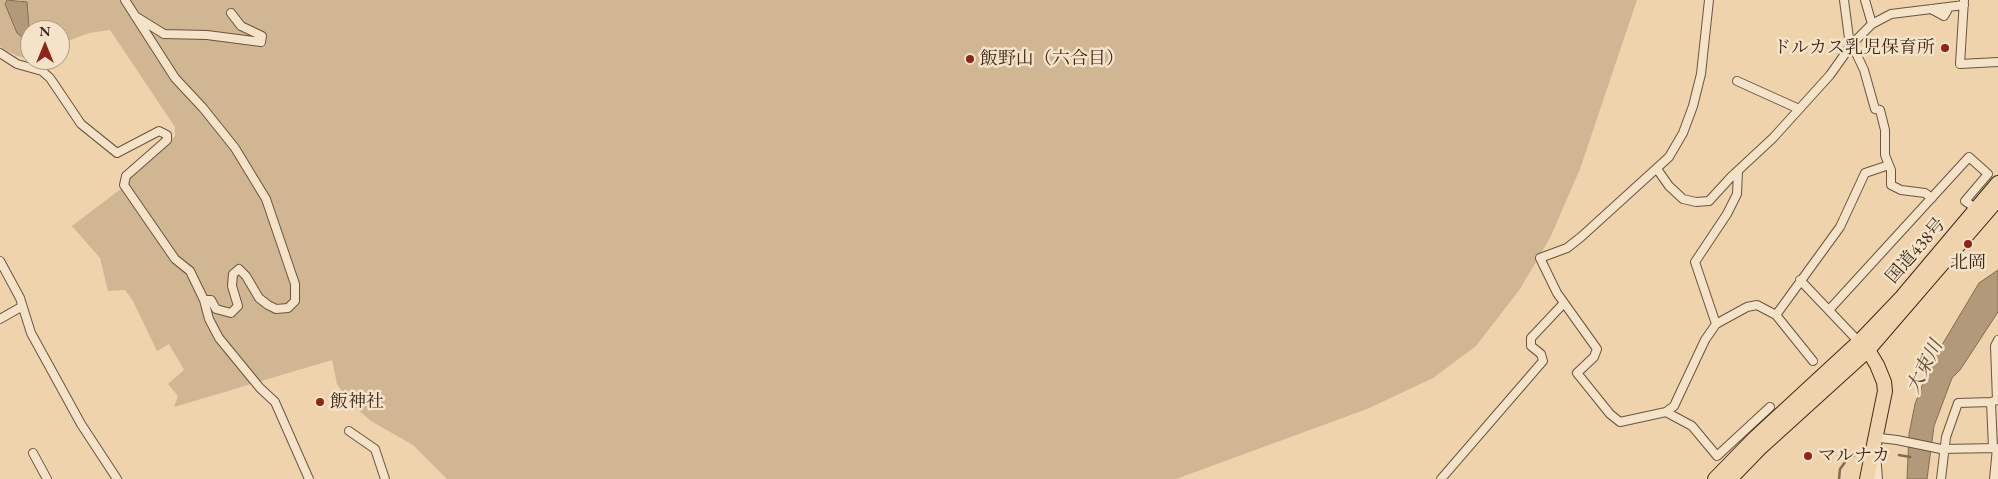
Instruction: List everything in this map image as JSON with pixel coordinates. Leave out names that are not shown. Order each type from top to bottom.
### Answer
[{"type":"highway","name":"国道438号","points":[[1863,346],[1998,183]]},
{"type":"highway","name":"国道438号","points":[[1715,479],[1754,439],[1863,346],[1998,199]]},
{"type":"highway","points":[[1863,346],[1884,382],[1885,391],[1867,479]]},
{"type":"highway","name":"国道438号","points":[[1730,479],[1754,439]]},
{"type":"street","points":[[125,0],[132,14],[175,78],[203,108],[252,172],[266,199],[295,284],[295,301],[288,308],[276,309],[259,298],[246,276],[239,269],[233,274],[232,286],[238,306],[231,313],[216,309],[211,300],[204,300]]},
{"type":"street","points":[[1709,0],[1701,74],[1693,106],[1683,133],[1669,157],[1582,237],[1567,248],[1540,258],[1564,303],[1597,349],[1594,357],[1577,373],[1610,414],[1620,422],[1666,412],[1674,406],[1705,340],[1716,324],[1747,307],[1757,305],[1776,315],[1813,361]]},
{"type":"street","points":[[1844,0],[1845,19],[1852,44],[1864,70],[1875,109],[1880,110],[1885,130],[1886,155],[1891,185],[1902,190],[1926,193],[1932,198]]},
{"type":"street","points":[[1865,0],[1872,24]]},
{"type":"street","points":[[1657,169],[1675,193],[1696,202],[1710,201],[1773,138],[1830,75],[1852,44],[1872,24],[1891,14],[1964,3],[1960,64],[1998,62]]},
{"type":"street","points":[[132,14],[164,34],[207,35],[261,42],[262,36],[241,26],[231,13]]},
{"type":"street","points":[[0,53],[17,64],[42,71],[50,78],[81,124],[117,153],[159,131],[166,135],[166,140],[126,176],[124,185],[175,259],[190,271],[204,300],[209,320],[219,338],[275,402],[309,479]]},
{"type":"street","points":[[1737,81],[1799,109]]},
{"type":"street","points":[[1829,310],[1969,158],[1988,174],[1965,201],[1977,209]]},
{"type":"street","points":[[1776,315],[1840,227],[1865,173],[1889,165]]},
{"type":"street","points":[[1716,324],[1695,262],[1727,214],[1737,194],[1738,171]]},
{"type":"street","points":[[0,261],[20,298],[21,307],[31,333],[82,424],[117,479]]},
{"type":"street","points":[[1800,280],[1863,346]]},
{"type":"street","points":[[1441,479],[1543,361],[1541,354],[1531,346],[1531,338],[1564,303]]},
{"type":"street","points":[[0,319],[21,307]]},
{"type":"street","points":[[1941,479],[1943,449],[1958,403],[1991,402],[1997,400],[1996,346],[1998,340]]},
{"type":"street","points":[[1991,402],[1993,448]]},
{"type":"street","points":[[1666,412],[1692,426],[1717,456],[1754,439],[1770,407]]},
{"type":"street","points":[[350,431],[375,449],[385,479]]},
{"type":"street","points":[[1878,479],[1875,438],[1897,440],[1943,449],[1997,448],[1994,479]]},
{"type":"street","points":[[33,453],[47,479]]},
{"type":"shaded area","points":[[0,0],[7,0],[5,4],[20,29],[20,57],[0,47]]},
{"type":"shaded area","points":[[7,0],[27,2],[28,20],[20,20],[20,35],[17,33],[5,4]]},
{"type":"shaded area","points":[[19,0],[1637,0],[1580,169],[1550,238],[1520,289],[1476,346],[1433,378],[1367,409],[1176,479],[447,479],[413,445],[371,421],[349,402],[337,384],[332,360],[174,407],[178,396],[168,384],[184,370],[169,344],[157,351],[133,301],[125,290],[108,291],[100,258],[72,226],[126,185],[128,179],[175,136],[175,127],[110,30],[89,33],[70,40],[70,20],[29,20],[27,3]]},
{"type":"shaded area","points":[[1998,270],[1998,312],[1960,370],[1952,378],[1934,426],[1927,479],[1907,479],[1909,434],[1915,404],[1930,365],[1979,283]]},
{"type":"waterway","points":[[1839,479],[1840,469],[1846,461],[1864,449]]},
{"type":"waterway","points":[[1899,455],[1910,457]]},
{"type":"place","name":"ドルカス乳児保育所","points":[[1945,48]]},
{"type":"place","name":"飯野山（六合目）","points":[[970,59]]},
{"type":"place","name":"北岡","points":[[1968,244]]},
{"type":"place","name":"飯神社","points":[[320,402]]},
{"type":"place","name":"マルナカ","points":[[1808,456]]},
{"type":"water label","name":"大束川","points":[[1925,367]]}]
